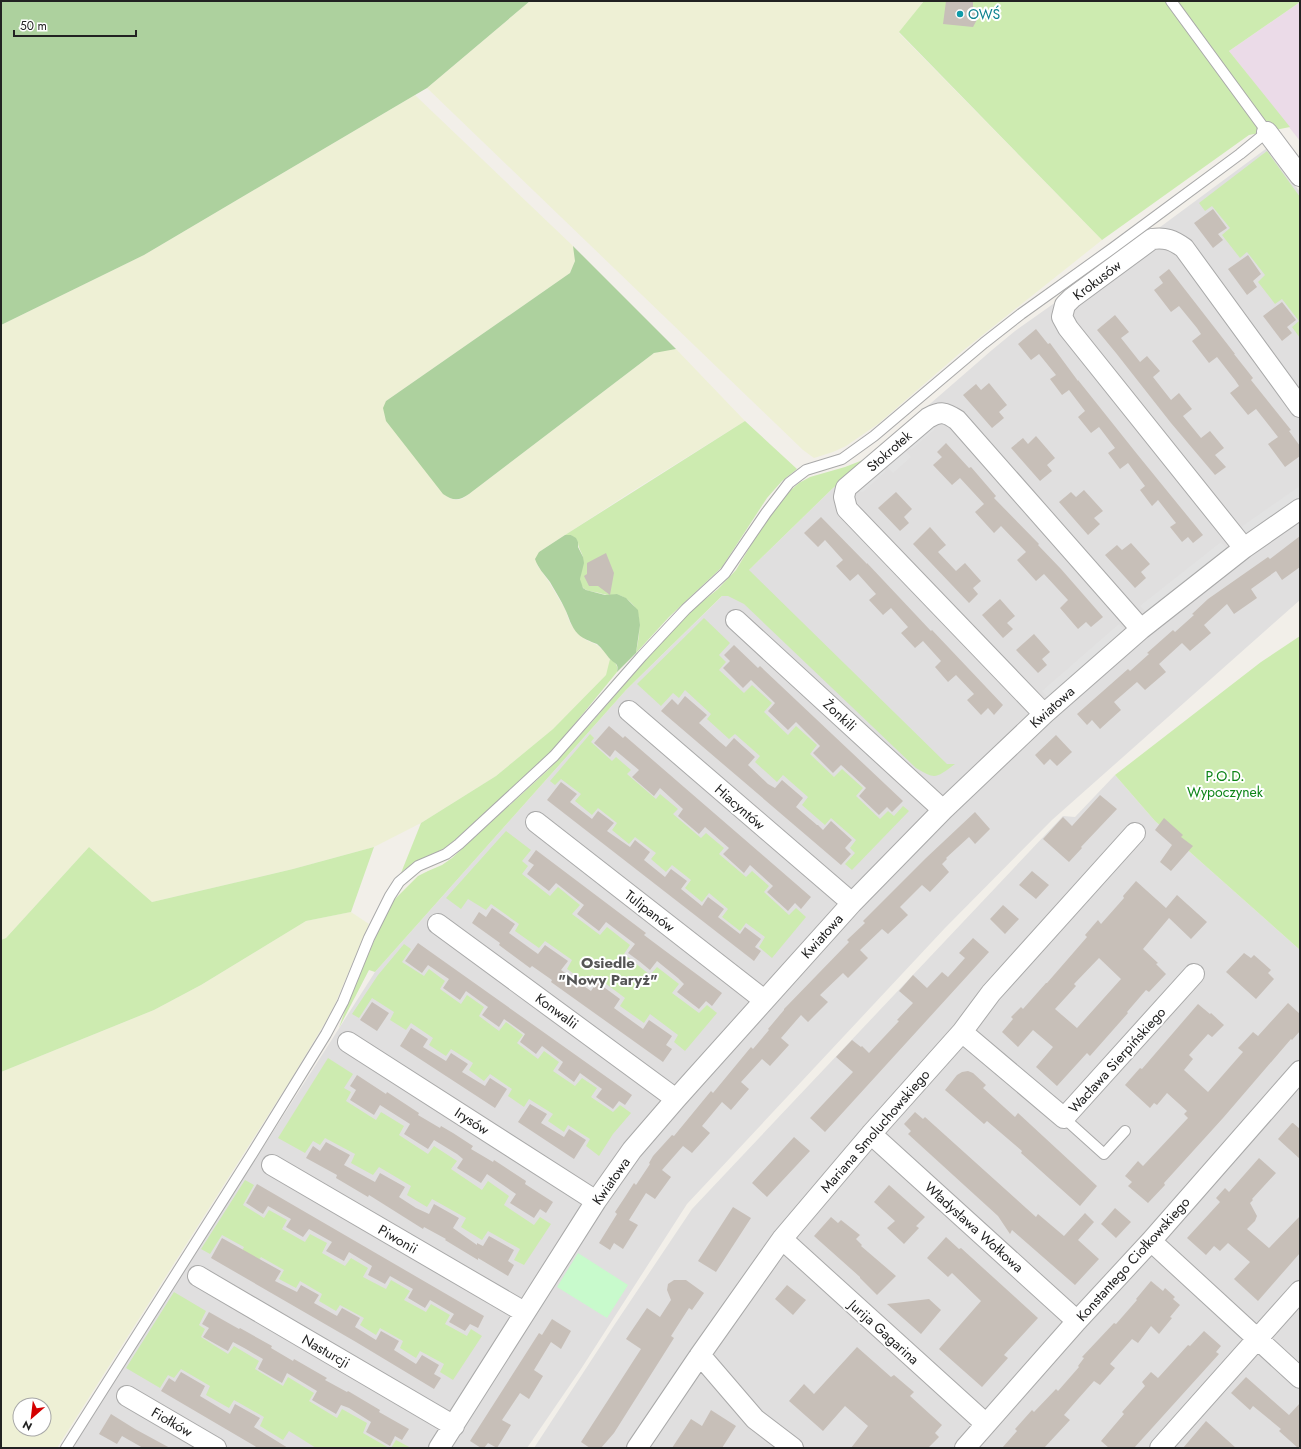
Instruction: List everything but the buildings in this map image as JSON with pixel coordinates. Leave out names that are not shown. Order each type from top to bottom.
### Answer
[{"type":"street","points":[[1267,132],[1300,176]]},
{"type":"street","name":"Krokusów","points":[[1244,548],[1068,328],[1062,317],[1065,305],[1072,298],[1152,239],[1161,238],[1174,241],[1184,248],[1300,407]]},
{"type":"street","name":"Stokrotek","points":[[1044,714],[847,510],[844,497],[846,488],[928,418],[936,414],[947,414],[957,420],[1141,629]]},
{"type":"street","name":"Kwiatowa","points":[[439,1448],[524,1312],[596,1201],[632,1150],[676,1098],[852,903],[943,810],[1044,714],[1141,629],[1244,548],[1300,509]]},
{"type":"street","name":"Żonkili","points":[[736,620],[943,810]]},
{"type":"street","name":"Hiacyntów","points":[[629,711],[852,903]]},
{"type":"street","name":"Tulipanów","points":[[536,822],[764,1000]]},
{"type":"street","name":"Mariana Smoluchowskiego","points":[[637,1448],[700,1355],[782,1239],[871,1134],[962,1032],[991,993],[1135,832]]},
{"type":"street","name":"Konwalii","points":[[438,924],[676,1098]]},
{"type":"street","name":"Wacława Sierpińskiego","points":[[962,1032],[1064,1118],[1194,974]]},
{"type":"street","name":"Irysów","points":[[348,1042],[596,1201]]},
{"type":"street","name":"Konstantego Ciołkowskiego","points":[[965,1448],[1077,1321],[1151,1241],[1300,1071]]},
{"type":"street","name":"Władysława Wołkowa","points":[[871,1134],[1077,1321]]},
{"type":"street","name":"Piwonii","points":[[272,1165],[524,1312]]},
{"type":"street","name":"Jurija Gagarina","points":[[782,1239],[986,1424]]},
{"type":"street","points":[[1151,1241],[1300,1378]]},
{"type":"street","name":"Nasturcji","points":[[198,1276],[454,1426]]},
{"type":"street","points":[[1160,1448],[1300,1291]]},
{"type":"street","points":[[700,1355],[755,1419],[793,1448]]},
{"type":"street","name":"Fiołków","points":[[127,1396],[216,1448]]},
{"type":"lane","points":[[66,1448],[256,1148],[328,1030],[343,1002],[375,925],[399,882],[418,866],[446,854],[459,844],[554,756],[666,630],[686,609],[725,573],[766,513],[789,483],[806,470],[842,459],[874,436],[984,343],[1021,314],[1234,159],[1267,132],[1171,1]]},
{"type":"lane","points":[[1064,1118],[1104,1154],[1126,1131]]},
{"type":"shaded area","points":[[1300,2],[1300,141],[1229,51]]},
{"type":"shaded area","points":[[1267,148],[1300,192],[1300,600],[1052,820],[945,928],[687,1204],[581,1369],[527,1448],[71,1448],[375,972],[626,690],[832,489],[992,350],[1015,331],[1121,256]]},
{"type":"shaded area","points":[[935,423],[934,430],[912,449],[905,450],[911,457],[893,473],[886,466],[885,472],[863,492],[855,491]]},
{"type":"shaded area","points":[[1300,486],[1300,501],[1249,536],[1241,527]]},
{"type":"shaded area","points":[[1221,542],[1228,551],[1149,615],[1140,606]]},
{"type":"shaded area","points":[[1119,624],[1127,633],[1050,700],[1042,691]]},
{"type":"shaded area","points":[[1115,775],[1155,821],[1300,950],[1300,1448],[534,1448],[692,1209],[1063,816],[1075,817]]},
{"type":"green space","points":[[1,1],[530,1],[427,88],[144,255],[1,325]]},
{"type":"green space","points":[[530,1],[924,1],[899,33],[1102,240],[960,353],[878,424],[846,446],[814,458],[803,450],[427,88]]},
{"type":"green space","points":[[924,1],[1300,1],[1229,51],[1290,127],[1249,135],[1102,240],[899,32]]},
{"type":"green space","points":[[415,95],[573,246],[575,253],[575,261],[570,273],[386,401],[449,498],[456,500],[462,499],[654,353],[661,351],[676,349],[745,421],[631,492],[539,552],[537,565],[565,609],[570,623],[586,640],[597,645],[605,652],[610,659],[609,666],[606,675],[553,729],[496,776],[421,823],[374,847],[293,869],[152,902],[89,847],[6,938],[1,940],[1,325],[144,255]]},
{"type":"green space","points":[[1267,151],[1300,197],[1300,338],[1292,327],[1299,321],[1282,299],[1275,304],[1258,282],[1265,275],[1247,252],[1240,258],[1222,235],[1230,228],[1212,206],[1205,211],[1199,203]]},
{"type":"green space","points":[[573,246],[676,349],[654,353],[469,494],[459,499],[450,498],[443,494],[386,421],[383,408],[386,401],[570,273],[575,261]]},
{"type":"green space","points":[[745,421],[797,469],[782,481],[767,498],[722,567],[669,617],[636,653],[639,636],[639,620],[634,605],[619,595],[610,595],[583,588],[580,580],[583,557],[578,542],[571,535],[565,535]]},
{"type":"green space","points":[[868,458],[832,489],[749,570],[947,764],[955,764],[940,775],[936,776],[932,776],[916,768],[744,604],[728,596],[722,596],[626,690],[375,972],[369,970],[339,1028],[349,998],[388,909],[393,901],[418,876],[442,865],[452,858],[548,770],[592,722],[681,619],[718,589],[736,570],[760,530],[783,498],[791,490],[799,483],[810,477],[845,467]]},
{"type":"green space","points":[[565,535],[571,535],[576,538],[578,542],[578,547],[584,563],[580,579],[583,588],[605,595],[617,594],[626,598],[638,610],[640,625],[636,653],[617,672],[617,665],[597,644],[578,634],[572,625],[560,599],[550,582],[539,568],[535,559],[539,552]]},
{"type":"green space","points":[[704,618],[730,643],[719,655],[726,662],[719,670],[744,693],[752,685],[772,703],[764,712],[788,735],[796,726],[817,745],[810,754],[834,777],[842,769],[863,788],[856,796],[880,819],[888,811],[894,816],[903,806],[909,811],[852,870],[845,864],[855,853],[850,848],[856,840],[831,818],[825,825],[802,805],[808,797],[783,775],[777,782],[755,762],[760,756],[735,734],[729,739],[707,719],[711,714],[685,690],[679,698],[673,693],[661,706],[637,684]]},
{"type":"green space","name":"P.O.D. Wypoczynek","points":[[1300,636],[1300,950],[1155,821],[1115,775],[1261,662]]},
{"type":"green space","points":[[610,659],[616,664],[617,672],[550,754],[506,796],[448,846],[418,861],[401,873],[421,823],[496,776],[553,729],[606,675]]},
{"type":"green space","points":[[590,734],[594,738],[591,742],[612,761],[616,757],[631,770],[627,774],[656,799],[660,794],[678,809],[673,814],[701,838],[706,833],[724,848],[719,854],[746,877],[752,871],[769,886],[764,892],[789,915],[796,908],[806,917],[772,958],[759,947],[765,937],[746,923],[740,931],[722,917],[728,909],[709,893],[702,902],[685,888],[691,880],[672,865],[666,872],[651,859],[656,853],[635,837],[629,844],[612,830],[617,823],[598,808],[592,815],[575,801],[581,794],[561,779],[555,785],[550,781]]},
{"type":"green space","points":[[506,831],[531,850],[522,861],[528,866],[522,874],[550,896],[558,887],[580,905],[572,914],[600,935],[607,927],[630,945],[624,954],[650,975],[657,967],[679,984],[672,993],[699,1013],[707,1005],[717,1013],[685,1051],[674,1042],[678,1035],[650,1014],[644,1023],[620,1006],[625,998],[597,977],[590,985],[567,969],[572,960],[545,941],[539,948],[515,931],[519,924],[491,904],[486,910],[468,899],[461,909],[446,898]]},
{"type":"green space","points":[[89,847],[152,902],[293,869],[374,847],[351,912],[306,921],[201,985],[154,1010],[1,1072],[1,940],[6,938]]},
{"type":"green space","points":[[351,912],[369,924],[335,1004],[326,1021],[293,1076],[57,1448],[1,1448],[1,1072],[154,1010],[201,985],[306,921]]},
{"type":"green space","points":[[404,944],[411,949],[402,962],[424,976],[429,969],[445,981],[440,989],[461,1004],[467,995],[484,1007],[479,1016],[499,1031],[506,1022],[523,1035],[517,1043],[538,1059],[544,1051],[559,1062],[553,1071],[575,1086],[582,1078],[597,1088],[591,1097],[613,1112],[620,1105],[631,1113],[613,1134],[599,1156],[586,1146],[590,1139],[568,1125],[564,1132],[548,1121],[553,1114],[529,1099],[524,1107],[508,1096],[512,1089],[490,1074],[484,1081],[469,1070],[473,1063],[451,1049],[446,1056],[429,1045],[433,1038],[411,1023],[406,1030],[390,1020],[394,1012],[372,998],[359,1018],[352,1014],[378,975]]},
{"type":"green space","points":[[328,1058],[353,1074],[344,1088],[351,1092],[346,1101],[376,1120],[381,1112],[404,1126],[399,1135],[428,1154],[434,1146],[457,1161],[451,1169],[482,1190],[488,1181],[509,1196],[504,1205],[534,1225],[540,1217],[551,1224],[524,1265],[514,1260],[520,1249],[488,1231],[482,1240],[461,1227],[466,1218],[432,1199],[427,1207],[407,1195],[411,1186],[379,1167],[373,1175],[351,1163],[355,1154],[325,1138],[320,1145],[313,1141],[305,1153],[278,1138]]},
{"type":"green space","points":[[245,1180],[254,1185],[243,1205],[264,1218],[269,1210],[287,1220],[282,1229],[305,1242],[310,1234],[327,1243],[322,1253],[345,1266],[351,1258],[368,1268],[363,1277],[386,1289],[391,1280],[410,1291],[404,1300],[426,1312],[431,1304],[450,1315],[445,1324],[467,1336],[471,1329],[482,1336],[453,1380],[440,1372],[444,1364],[420,1351],[416,1358],[400,1348],[403,1341],[380,1328],[376,1335],[360,1325],[364,1318],[340,1305],[336,1311],[319,1301],[322,1294],[300,1281],[296,1288],[279,1279],[284,1270],[261,1257],[256,1264],[240,1255],[244,1247],[222,1235],[210,1254],[201,1249]]},
{"type":"green space","points":[[578,1253],[628,1285],[607,1318],[557,1287]]},
{"type":"green space","points":[[174,1292],[206,1311],[199,1325],[205,1329],[201,1337],[228,1354],[234,1346],[259,1361],[255,1369],[283,1386],[288,1377],[314,1393],[309,1401],[337,1418],[342,1409],[367,1423],[363,1433],[389,1448],[316,1448],[289,1431],[283,1440],[260,1426],[264,1417],[234,1400],[229,1408],[206,1395],[210,1386],[181,1369],[174,1378],[168,1375],[160,1388],[126,1368]]},
{"type":"green space","points":[[396,1440],[411,1448],[391,1448]]},
{"type":"place","name":"OWŚ","points":[[960,14]]},
{"type":"district","name":"Osiedle \"Nowy Paryż\"","points":[[608,972]]}]
